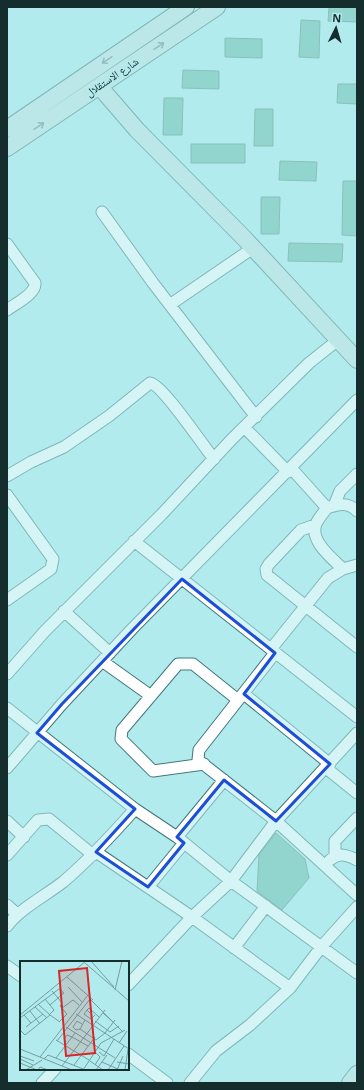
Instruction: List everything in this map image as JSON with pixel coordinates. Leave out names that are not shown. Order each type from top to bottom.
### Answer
[{"type":"main road","name":"شارع الاستقلال","points":[[7,129],[186,7]]},
{"type":"main road","name":"شارع الاستقلال","points":[[7,148],[216,7]]},
{"type":"main road","points":[[99,86],[142,135],[253,248],[357,360]]},
{"type":"main road","points":[[350,1083],[357,1074]]},
{"type":"street","points":[[102,212],[256,417]]},
{"type":"street","points":[[7,244],[35,283],[32,292],[7,310]]},
{"type":"street","points":[[171,304],[253,248]]},
{"type":"street","points":[[7,674],[64,611],[309,363],[338,340]]},
{"type":"street","points":[[7,476],[31,462],[64,447],[109,416],[150,383],[156,385],[168,399],[214,459]]},
{"type":"street","points":[[7,768],[102,661],[357,400]]},
{"type":"street","points":[[245,428],[330,507]]},
{"type":"street","points":[[343,569],[322,547],[315,535],[316,525],[340,491],[357,474]]},
{"type":"street","points":[[7,495],[53,559],[51,569],[8,598]]},
{"type":"street","points":[[330,507],[346,504],[352,506],[357,511]]},
{"type":"street","points":[[316,525],[301,530],[269,564],[266,569],[267,576],[357,647]]},
{"type":"street","points":[[134,541],[357,717]]},
{"type":"street","points":[[357,565],[343,569],[328,578],[305,607],[241,697],[199,750],[197,756],[204,764],[276,821],[357,895]]},
{"type":"street","points":[[64,611],[110,653]]},
{"type":"street","points":[[102,661],[151,696]]},
{"type":"street","points":[[204,764],[153,771],[121,739],[122,730],[178,664],[193,664],[241,697],[328,766],[357,793]]},
{"type":"street","points":[[7,708],[134,810],[180,840],[231,881],[357,973]]},
{"type":"street","points":[[129,985],[192,917],[231,881],[276,821],[357,733]]},
{"type":"street","points":[[148,887],[224,780]]},
{"type":"street","points":[[7,926],[17,914],[64,881],[95,853],[134,810]]},
{"type":"street","points":[[335,855],[336,841],[357,818]]},
{"type":"street","points":[[7,856],[38,820],[48,819],[95,853],[192,917],[290,988]]},
{"type":"street","points":[[7,821],[24,837]]},
{"type":"street","points":[[323,865],[335,855],[343,854],[357,860]]},
{"type":"street","points":[[7,905],[17,914]]},
{"type":"street","points":[[234,948],[266,906]]},
{"type":"street","points":[[190,1083],[216,1051],[250,1025],[290,988],[322,946],[357,907]]},
{"type":"street","points":[[7,966],[20,975]]},
{"type":"street","points":[[129,1055],[168,1083]]},
{"type":"street","points":[[42,1083],[54,1070]]},
{"type":"highlighted area","points":[[182,579],[275,653],[244,694],[330,764],[276,821],[224,780],[177,837],[184,843],[148,887],[96,852],[135,809],[37,733],[62,704]]},
{"type":"building","points":[[329,7],[357,7],[357,22],[328,21]]},
{"type":"building","points":[[301,20],[320,21],[319,58],[299,57]]},
{"type":"building","points":[[225,38],[262,39],[262,58],[225,57]]},
{"type":"building","points":[[183,70],[219,71],[219,89],[182,88]]},
{"type":"building","points":[[338,84],[357,84],[357,104],[337,103]]},
{"type":"building","points":[[164,98],[183,98],[182,135],[163,135]]},
{"type":"building","points":[[255,109],[273,109],[273,146],[254,146]]},
{"type":"building","points":[[191,144],[245,144],[245,163],[191,163]]},
{"type":"building","points":[[280,161],[317,162],[316,181],[279,180]]},
{"type":"building","points":[[343,181],[357,181],[357,236],[342,235]]},
{"type":"building","points":[[261,197],[280,197],[279,234],[261,234]]},
{"type":"building","points":[[289,243],[343,244],[342,262],[288,261]]},
{"type":"building","points":[[276,833],[305,859],[309,878],[282,910],[257,891],[259,855]]}]
